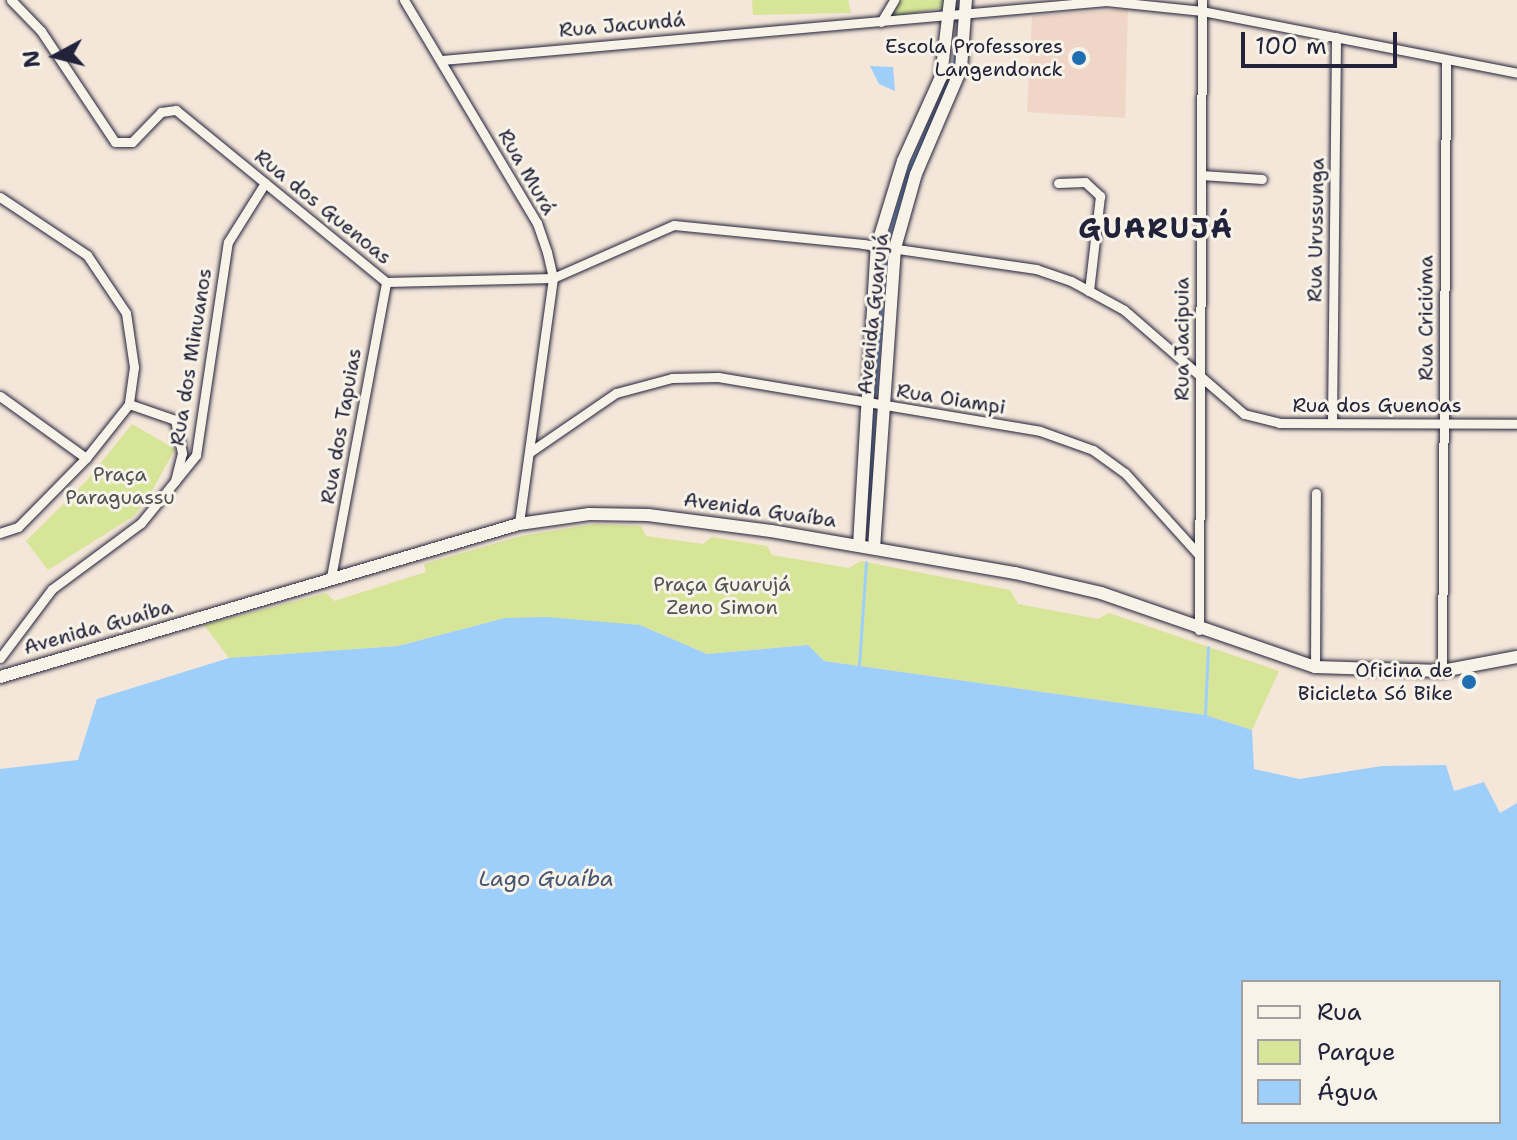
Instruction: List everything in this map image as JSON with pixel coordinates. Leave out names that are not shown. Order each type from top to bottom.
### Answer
[{"type":"street","name":"Rua dos Guenoas","points":[[11,0],[41,31],[115,142],[132,142],[161,112],[172,109],[386,282],[553,278],[674,225],[895,248],[1036,269],[1089,291],[1124,310],[1200,380],[1244,414],[1279,423],[1517,424]]},
{"type":"street","name":"Rua Murá","points":[[404,0],[537,223],[553,278],[519,524]]},
{"type":"street","points":[[881,22],[894,0]]},
{"type":"street","name":"Rua Jacipuia","points":[[1199,630],[1202,0]]},
{"type":"street","name":"Rua Jacundá","points":[[442,60],[881,22],[951,6],[1106,1],[1202,11],[1517,73]]},
{"type":"street","name":"Avenida Guarujá","points":[[874,548],[895,248],[916,174],[955,91],[967,5]]},
{"type":"street","name":"Avenida Guarujá","points":[[859,545],[877,246],[903,161],[941,77],[951,6]]},
{"type":"street","name":"Rua Urussunga","points":[[1332,422],[1336,37]]},
{"type":"street","name":"Rua Criciúma","points":[[1442,671],[1446,61]]},
{"type":"street","points":[[1201,175],[1262,179]]},
{"type":"street","points":[[1058,183],[1085,182],[1100,196],[1089,291]]},
{"type":"street","name":"Rua dos Minuanos","points":[[0,658],[52,589],[141,523],[173,490],[196,455],[228,242],[265,183]]},
{"type":"street","points":[[0,197],[87,255],[126,313],[134,367],[129,404],[86,458],[18,527],[0,533]]},
{"type":"street","name":"Rua dos Tapuias","points":[[331,577],[386,282]]},
{"type":"street","name":"Rua Oiampi","points":[[530,452],[616,393],[672,378],[718,377],[1040,431],[1093,450],[1125,473],[1199,555]]},
{"type":"street","points":[[0,396],[86,458]]},
{"type":"street","points":[[129,404],[175,420],[182,453],[173,490]]},
{"type":"street","points":[[1315,667],[1316,493]]},
{"type":"street","name":"Avenida Guaíba","points":[[0,677],[519,524],[589,514],[648,515],[859,545],[1101,593],[1199,630],[1315,667],[1442,671],[1517,657]]},
{"type":"shaded area","name":"Escola Professores Langendonck","points":[[1128,9],[1125,118],[1027,112],[1032,16]]},
{"type":"green space","points":[[752,0],[848,0],[851,13],[753,15]]},
{"type":"green space","points":[[899,0],[944,0],[946,7],[887,18]]},
{"type":"green space","name":"Praça Paraguassu","points":[[132,424],[175,449],[147,500],[134,516],[48,570],[26,541],[88,479]]},
{"type":"green space","name":"Praça Guarujá Zeno Simon","points":[[594,524],[641,526],[646,536],[703,544],[712,537],[767,546],[772,555],[849,568],[861,561],[1010,590],[1018,604],[1098,619],[1109,613],[1279,671],[1252,730],[1205,715],[824,661],[807,645],[707,654],[640,625],[505,618],[398,646],[229,658],[204,625],[326,593],[334,601],[426,572],[424,564],[521,536]]},
{"type":"water","points":[[870,66],[893,67],[895,91],[879,84]]},
{"type":"water","name":"Lago Guaíba","points":[[546,617],[640,625],[707,654],[808,645],[824,661],[1205,715],[1252,730],[1254,769],[1299,779],[1382,766],[1446,765],[1454,791],[1484,782],[1500,813],[1517,803],[1517,1140],[0,1140],[0,769],[78,760],[97,699],[229,658],[398,646],[505,618]]},
{"type":"waterway","points":[[889,235],[910,166],[952,73],[958,36]]},
{"type":"waterway","points":[[875,394],[885,257]]},
{"type":"waterway","points":[[868,527],[874,414]]},
{"type":"waterway","points":[[859,665],[866,562]]},
{"type":"waterway","points":[[1205,715],[1208,647]]},
{"type":"place","name":"Escola Professores Langendonck","points":[[1079,58]]},
{"type":"place","name":"Oficina de Bicicleta Só Bike","points":[[1469,682]]},
{"type":"district","name":"GUARUJÁ","points":[[1156,228]]}]
